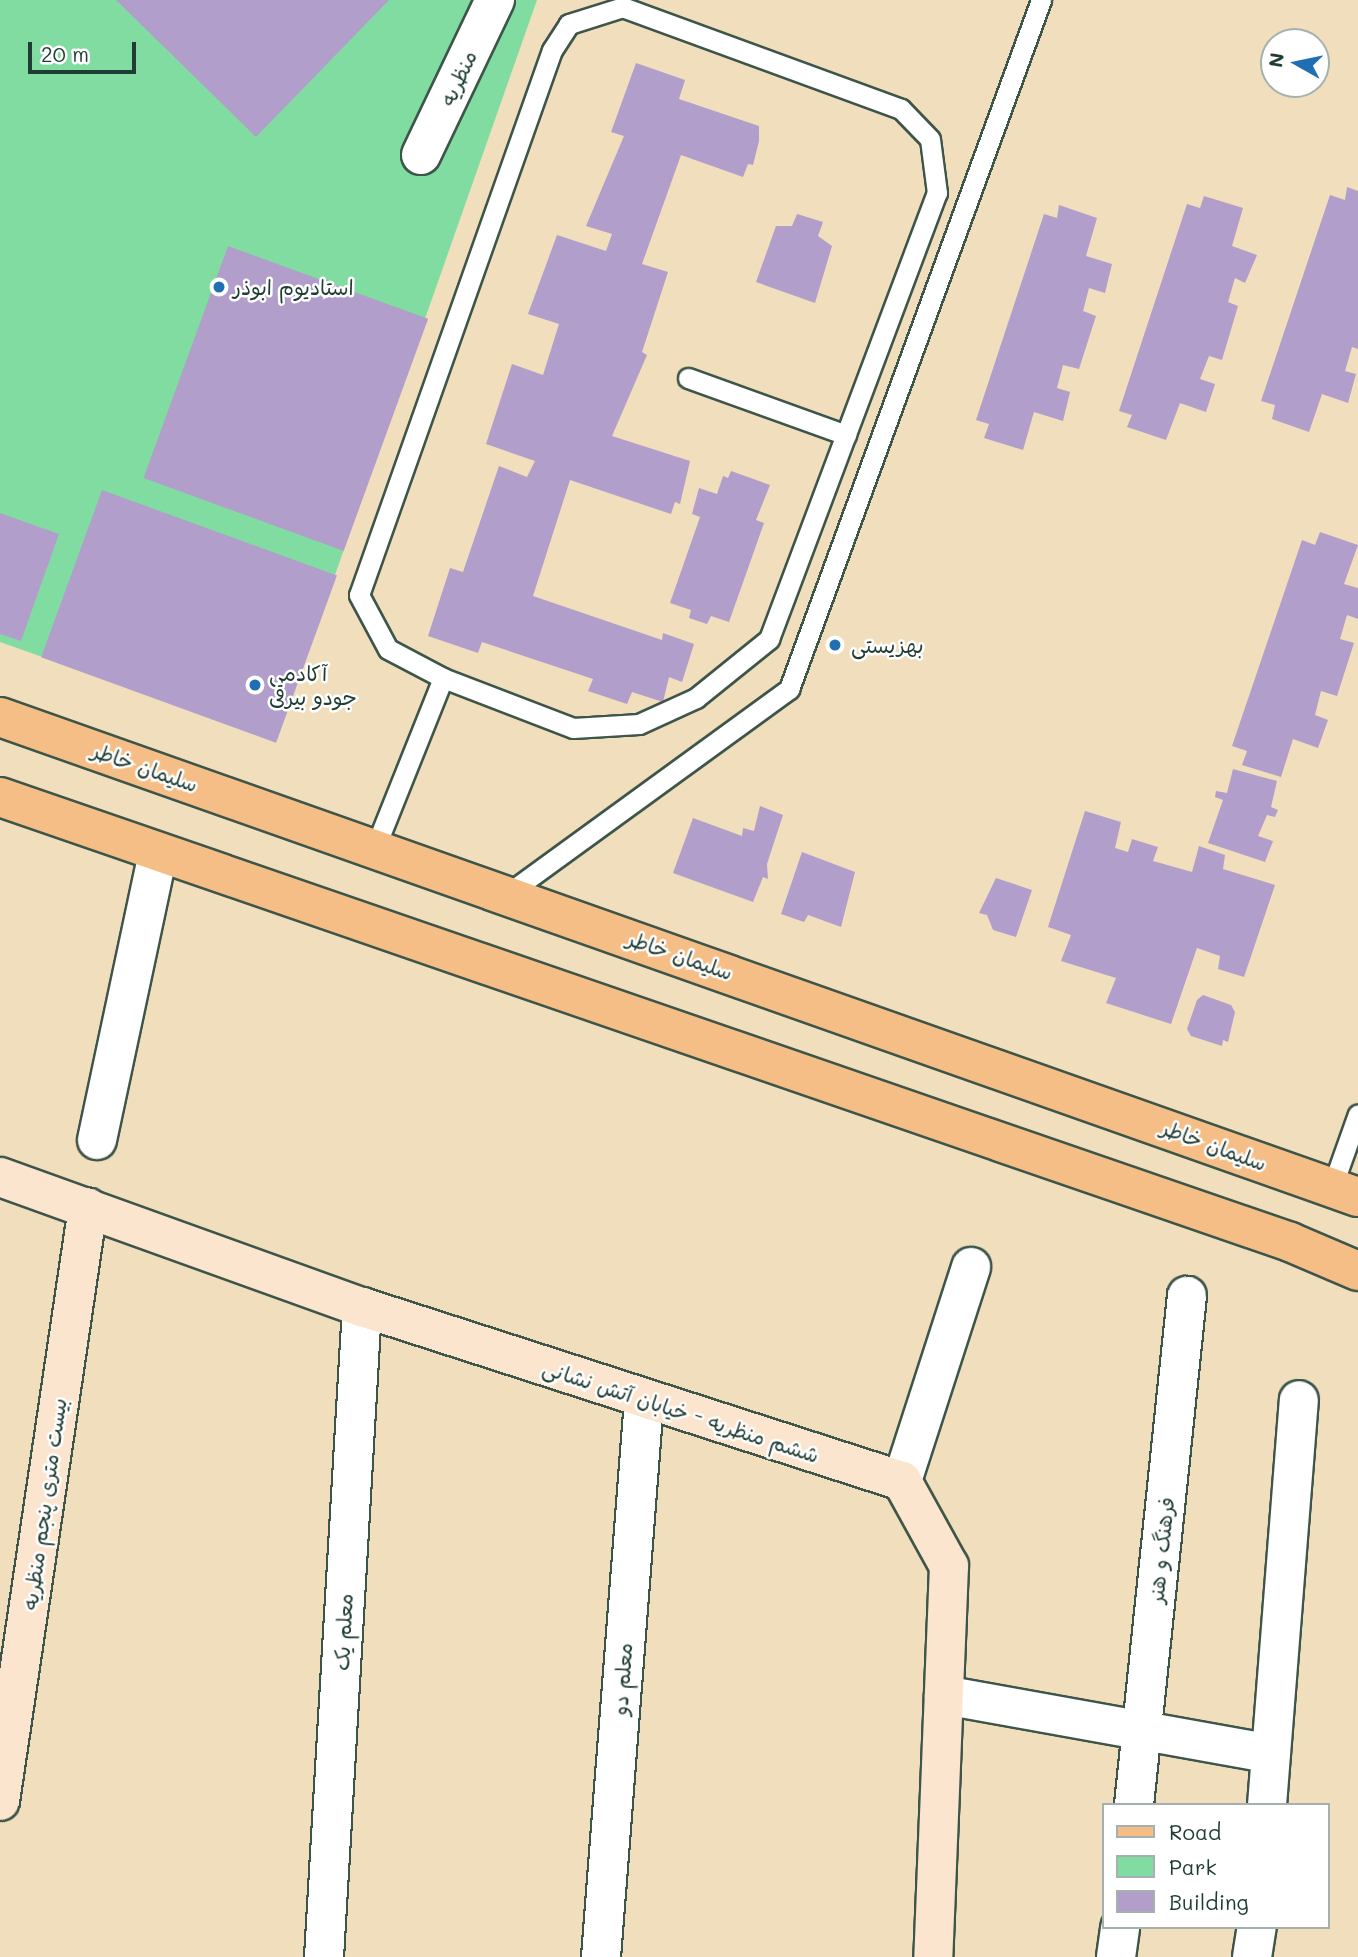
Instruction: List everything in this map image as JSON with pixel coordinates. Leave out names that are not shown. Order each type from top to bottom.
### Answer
[{"type":"main road","name":"سلیمان خاطر","points":[[0,717],[1345,1192]]},
{"type":"main road","points":[[0,796],[1290,1242],[1358,1271]]},
{"type":"main road","name":"ششم منظریه - خیابان آتش نشانی","points":[[0,1177],[362,1307],[644,1401],[902,1481]]},
{"type":"main road","name":"بیست متری پنجم منظریه","points":[[0,1801],[88,1207]]},
{"type":"main road","points":[[902,1481],[949,1566],[933,1957]]},
{"type":"street","name":"منظریه","points":[[421,155],[495,0]]},
{"type":"street","points":[[97,1140],[158,852]]},
{"type":"street","points":[[902,1481],[971,1267]]},
{"type":"street","name":"فرهنگ و هنر","points":[[1134,1803],[1187,1296]]},
{"type":"street","name":"معلم یک","points":[[324,1957],[362,1307]]},
{"type":"street","points":[[1267,1803],[1298,1400]]},
{"type":"street","name":"معلم دو","points":[[601,1957],[644,1401]]},
{"type":"street","points":[[944,1695],[1271,1754]]},
{"type":"street","points":[[1116,1957],[1120,1929]]},
{"type":"street","points":[[1252,1957],[1257,1929]]},
{"type":"lane","points":[[506,894],[789,689],[1041,0]]},
{"type":"lane","points":[[624,6],[901,109],[930,139],[937,193],[769,639],[696,698],[639,723],[573,728],[443,678],[388,649],[359,595],[552,50],[569,24],[624,6]]},
{"type":"lane","points":[[688,378],[846,435]]},
{"type":"lane","points":[[375,848],[443,678]]},
{"type":"lane","points":[[1345,1192],[1358,1114]]},
{"type":"green space","name":"استادیوم ابوذر","points":[[0,0],[537,0],[277,740],[0,642]]},
{"type":"building","points":[[116,0],[389,0],[256,137]]},
{"type":"building","points":[[636,63],[685,80],[679,99],[759,126],[759,141],[753,165],[748,164],[743,177],[681,155],[642,264],[668,272],[642,352],[647,355],[612,436],[690,461],[680,504],[675,502],[671,514],[570,480],[533,596],[662,640],[663,633],[694,644],[682,682],[669,677],[663,702],[632,692],[627,704],[588,691],[593,679],[482,642],[478,653],[428,636],[450,568],[463,572],[499,466],[527,477],[535,461],[486,444],[512,364],[543,375],[559,324],[528,314],[557,235],[606,251],[612,234],[586,226],[624,136],[611,132]]},
{"type":"building","points":[[1347,187],[1358,191],[1358,349],[1352,347],[1345,371],[1356,374],[1348,403],[1322,394],[1309,432],[1272,419],[1275,405],[1261,401],[1330,195],[1345,200]]},
{"type":"building","points":[[1204,196],[1243,208],[1232,246],[1257,255],[1245,283],[1235,278],[1228,302],[1238,306],[1222,360],[1209,356],[1200,379],[1215,384],[1206,412],[1180,403],[1166,440],[1127,427],[1132,415],[1119,411],[1187,204],[1200,208]]},
{"type":"building","points":[[1059,205],[1097,218],[1086,256],[1112,264],[1105,293],[1089,288],[1083,311],[1096,316],[1079,369],[1063,365],[1057,388],[1070,392],[1063,421],[1034,412],[1023,450],[984,438],[989,424],[976,420],[1044,214],[1057,218]]},
{"type":"building","points":[[797,214],[823,222],[818,236],[832,246],[815,303],[756,282],[776,226],[792,226]]},
{"type":"building","points":[[228,246],[428,319],[344,551],[144,478]]},
{"type":"building","points":[[731,471],[770,485],[756,520],[764,523],[729,622],[711,616],[707,624],[689,618],[691,610],[670,603],[700,517],[692,514],[699,488],[717,494],[723,476],[728,478]]},
{"type":"building","points":[[102,490],[337,576],[276,743],[41,657]]},
{"type":"building","points":[[0,513],[59,534],[21,641],[0,634]]},
{"type":"building","points":[[1320,532],[1358,545],[1344,584],[1358,588],[1358,619],[1347,615],[1340,639],[1354,643],[1337,696],[1321,691],[1315,715],[1328,720],[1318,748],[1293,739],[1281,777],[1242,765],[1247,751],[1232,746],[1302,540],[1315,545]]},
{"type":"building","points":[[1233,769],[1277,781],[1271,807],[1278,810],[1275,817],[1267,815],[1258,836],[1273,841],[1265,862],[1208,843],[1223,800],[1215,797],[1216,791],[1227,793]]},
{"type":"building","points":[[760,806],[783,815],[767,864],[768,879],[763,877],[753,902],[673,873],[693,818],[742,836],[743,828],[754,831]]},
{"type":"building","points":[[1085,811],[1121,822],[1115,848],[1128,852],[1132,839],[1158,847],[1153,861],[1192,872],[1199,846],[1225,855],[1223,869],[1275,885],[1244,977],[1218,969],[1220,956],[1197,948],[1171,1024],[1106,1003],[1116,978],[1061,961],[1071,935],[1048,927]]},
{"type":"building","points":[[802,852],[855,872],[841,927],[808,915],[804,922],[781,914]]},
{"type":"building","points":[[996,878],[1032,890],[1016,937],[993,930],[987,915],[979,913]]},
{"type":"building","points":[[1203,995],[1231,1005],[1235,1012],[1228,1042],[1223,1040],[1222,1046],[1191,1036],[1187,1029],[1197,1000]]},
{"type":"place","name":"استادیوم ابوذر","points":[[219,287]]},
{"type":"place","name":"بهزیستی","points":[[835,645]]},
{"type":"place","name":"آکادمی جودو بیرقی","points":[[255,685]]}]
